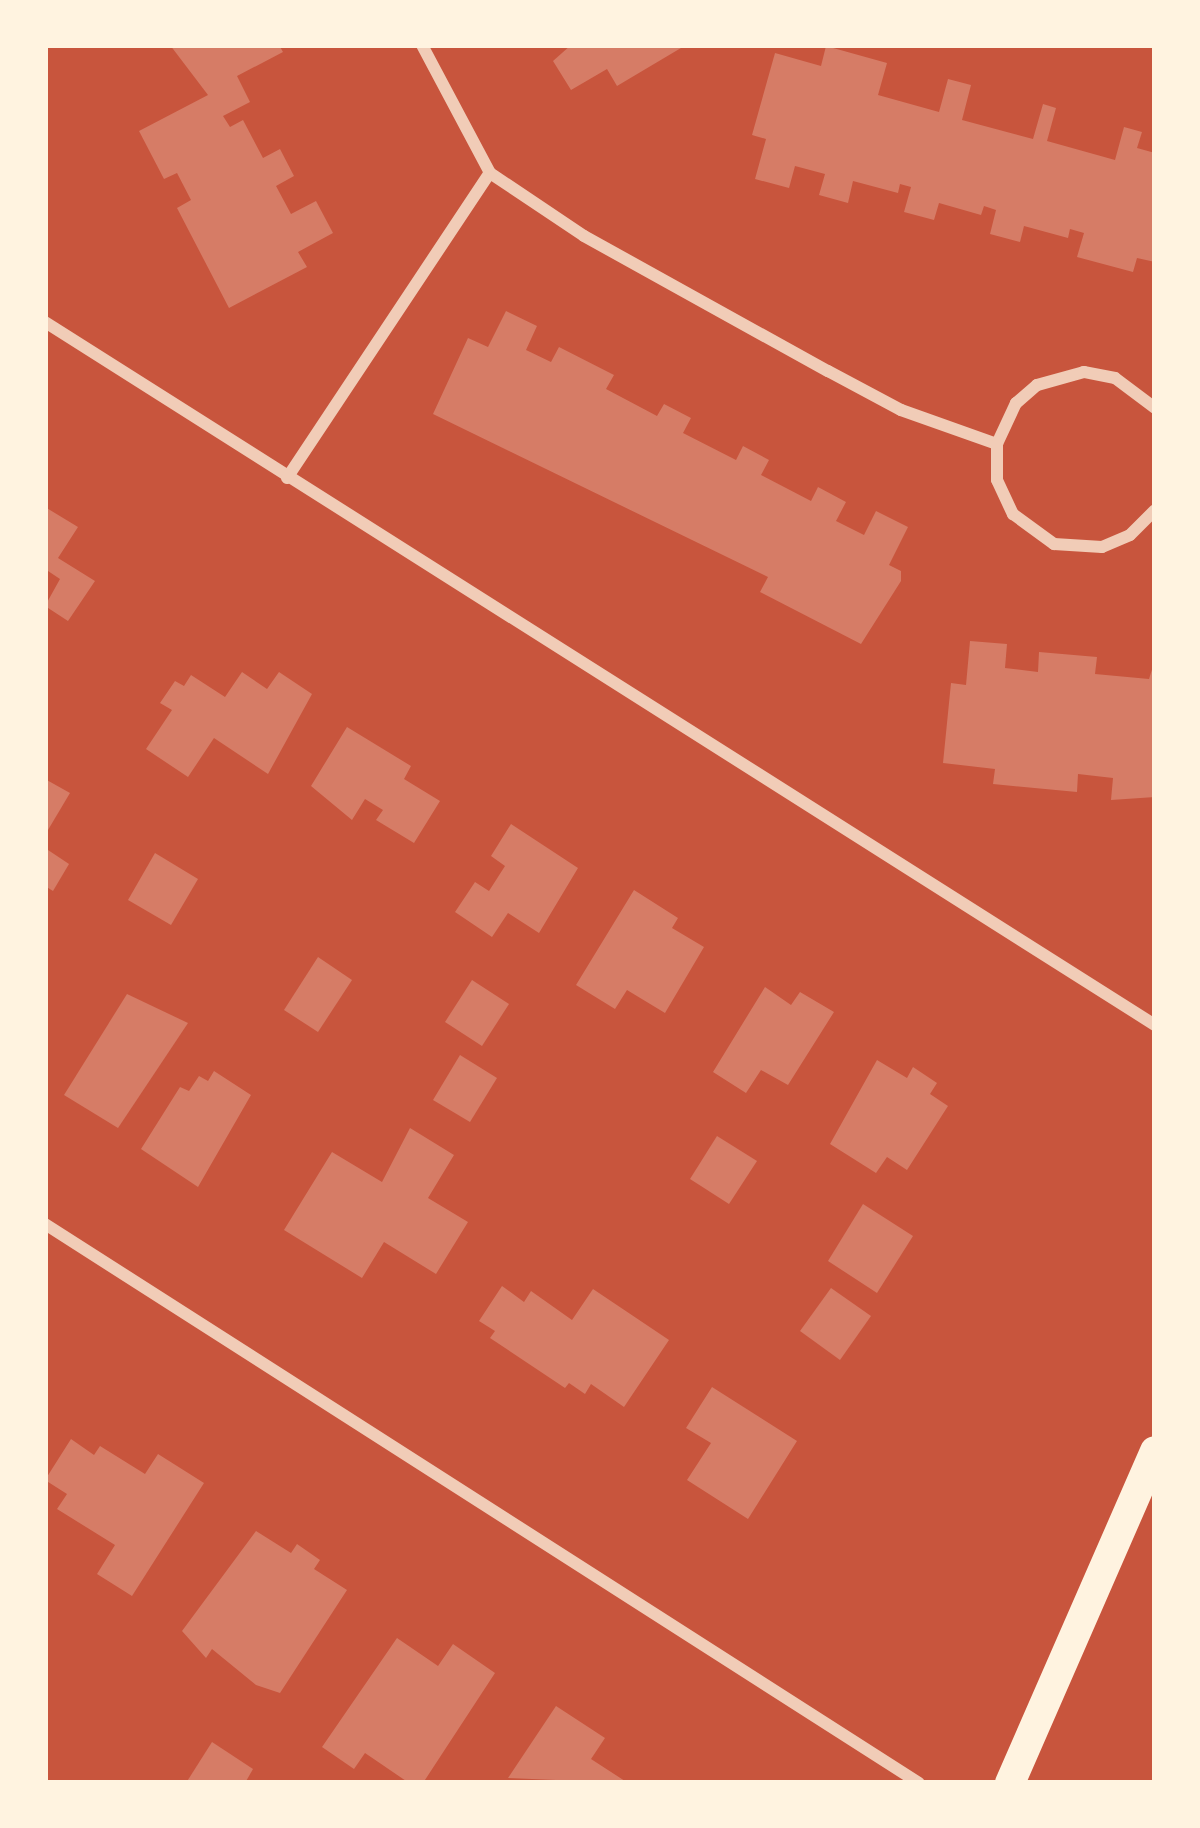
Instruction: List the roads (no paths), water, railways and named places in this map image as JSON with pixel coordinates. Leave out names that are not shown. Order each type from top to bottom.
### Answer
[{"type":"main road","points":[[1010,1783],[1155,1451]]},
{"type":"street","points":[[422,45],[490,173],[584,236],[828,371],[902,410],[997,444]]},
{"type":"street","points":[[286,478],[490,173]]},
{"type":"street","points":[[45,322],[1155,1025]]},
{"type":"street","points":[[1155,408],[1114,377],[1066,374],[1016,403],[997,444],[997,480],[1013,514],[1054,544],[1102,547],[1130,535],[1155,510]]},
{"type":"street","points":[[45,1224],[919,1783]]}]
